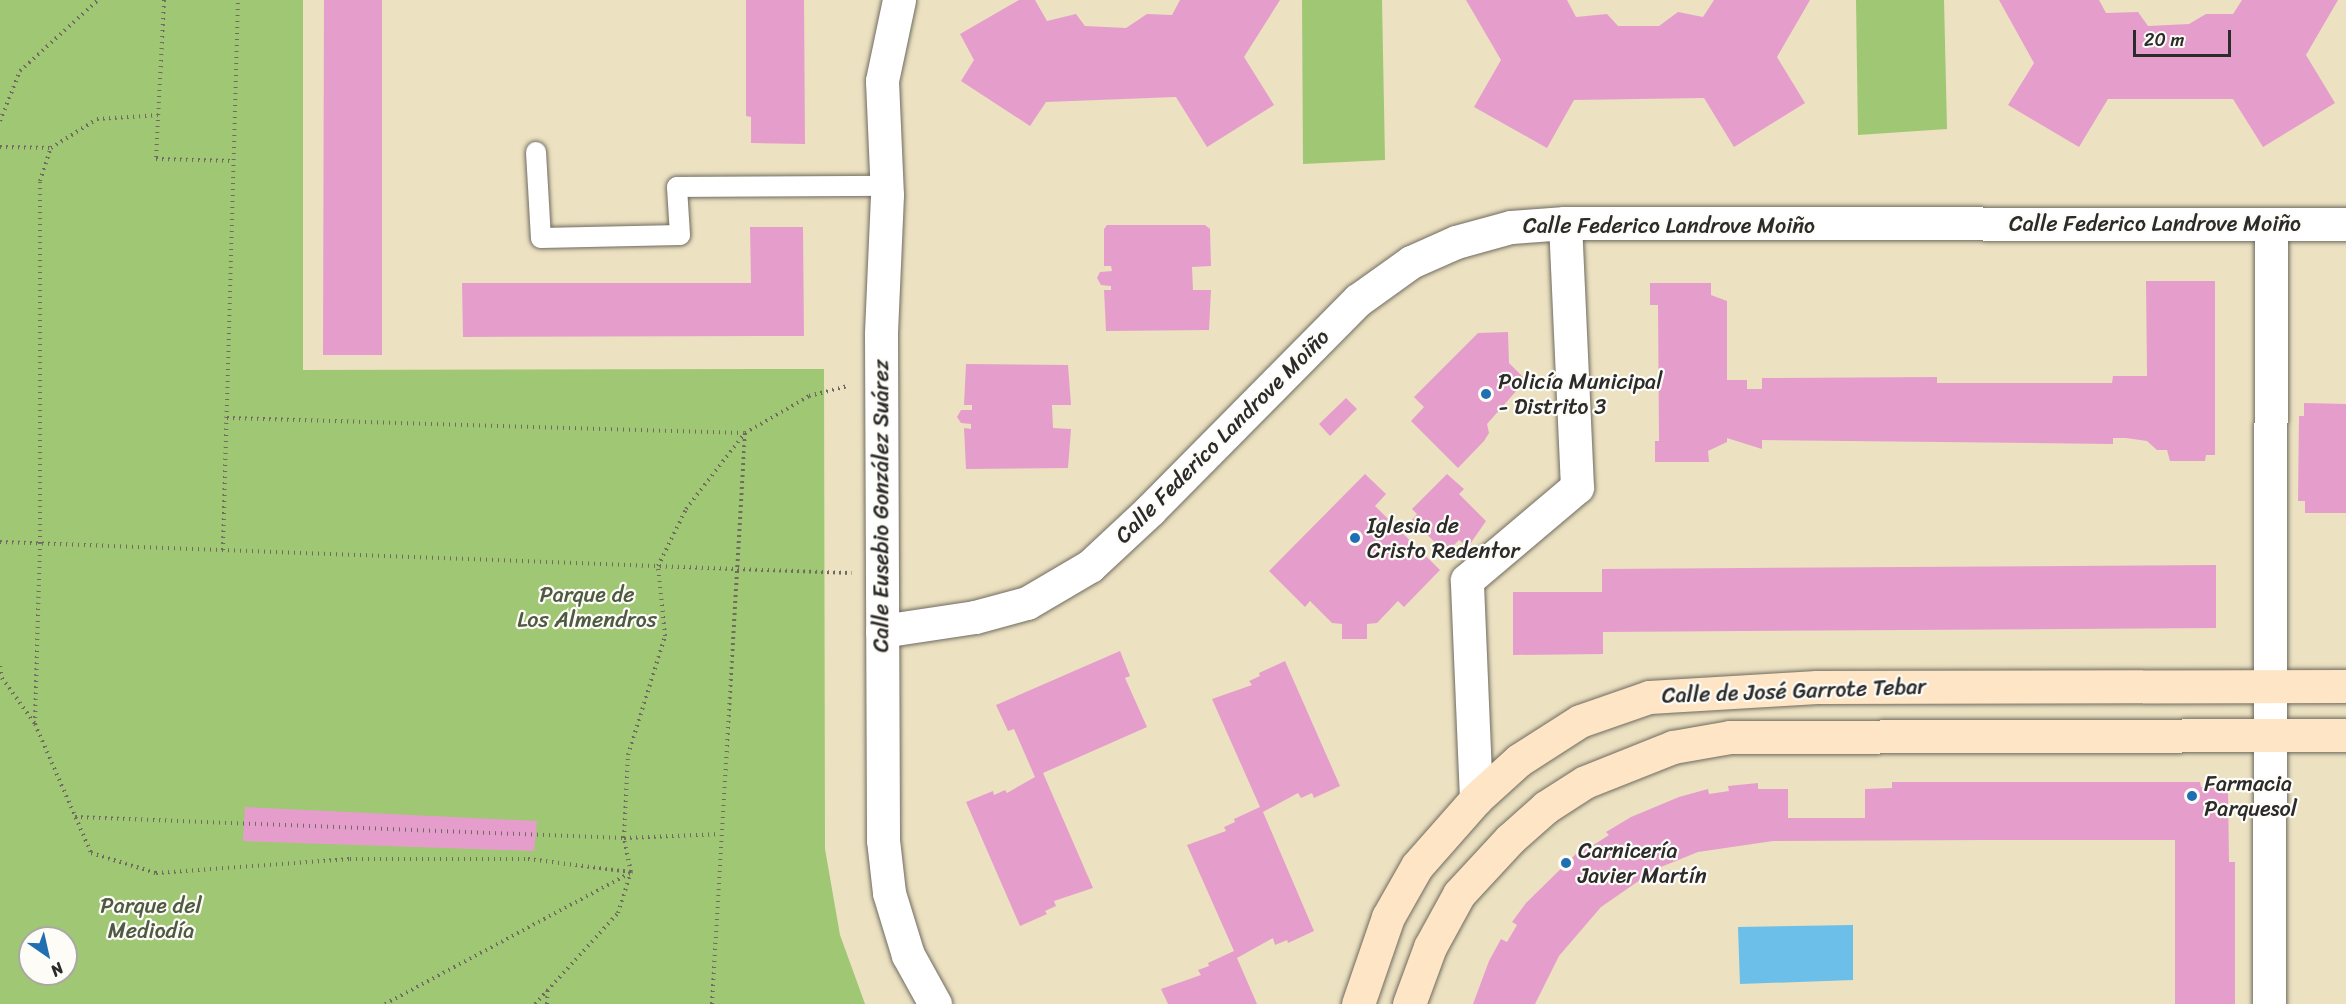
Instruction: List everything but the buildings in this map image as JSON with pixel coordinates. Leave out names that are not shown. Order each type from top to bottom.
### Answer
[{"type":"street","name":"Calle Eusebio González Suárez","points":[[899,0],[882,81],[886,186],[881,377],[883,840],[889,893],[908,955],[935,1004]]},
{"type":"street","name":"Calle Federico Landrove Moiño","points":[[882,631],[975,617],[1027,603],[1089,566],[1150,510],[1358,300],[1411,262],[1456,242],[1511,227],[1565,224],[2346,224]]},
{"type":"street","points":[[1476,799],[1467,580],[1577,487],[1565,224]]},
{"type":"street","points":[[2269,1004],[2267,735],[2271,224]]},
{"type":"street","name":"Calle de José Garrote Tebar","points":[[1359,1004],[1388,917],[1417,866],[1476,799],[1519,760],[1580,721],[1649,697],[1817,687],[2346,686]]},
{"type":"street","name":"Calle de José Garrote Tebar","points":[[1409,1004],[1430,947],[1459,894],[1510,839],[1546,807],[1585,782],[1673,747],[1730,737],[2346,735]]},
{"type":"lane","points":[[536,152],[541,238],[680,235],[677,188],[886,186]]},
{"type":"path","points":[[0,121],[20,71],[98,0]]},
{"type":"path","points":[[164,0],[156,159],[234,161]]},
{"type":"path","points":[[223,550],[238,0]]},
{"type":"path","points":[[0,147],[51,148],[97,119],[159,115]]},
{"type":"path","points":[[35,724],[40,543],[40,181],[51,148]]},
{"type":"path","points":[[535,1004],[548,987],[618,913],[631,872],[624,838],[628,754],[664,636],[658,566],[686,509],[745,433],[809,396],[881,377]]},
{"type":"path","points":[[227,418],[745,433]]},
{"type":"path","points":[[712,1004],[720,834],[745,433]]},
{"type":"path","points":[[0,542],[881,573]]},
{"type":"path","points":[[0,666],[2,678],[35,724],[91,853],[156,873],[350,859],[528,859],[631,872]]},
{"type":"path","points":[[75,817],[624,838],[720,834]]},
{"type":"path","points":[[385,1004],[631,872]]},
{"type":"path","points":[[547,1004],[548,987]]},
{"type":"green space","name":"Parque de Los Almendros","points":[[0,0],[303,0],[303,370],[824,369],[825,849],[840,935],[865,1004],[0,1004]]},
{"type":"green space","points":[[1302,0],[1382,0],[1385,160],[1303,164]]},
{"type":"green space","points":[[1856,0],[1944,0],[1947,129],[1858,135]]},
{"type":"water","points":[[1853,925],[1853,980],[1740,984],[1738,927]]},
{"type":"place","name":"Policía Municipal - Distrito 3","points":[[1486,394]]},
{"type":"place","name":"Iglesia de Cristo Redentor","points":[[1355,538]]},
{"type":"place","name":"Farmacia Parquesol","points":[[2192,796]]},
{"type":"place","name":"Carnicería Javier Martín","points":[[1566,863]]},
{"type":"park label","name":"Parque del Mediodía","points":[[151,918]]}]
